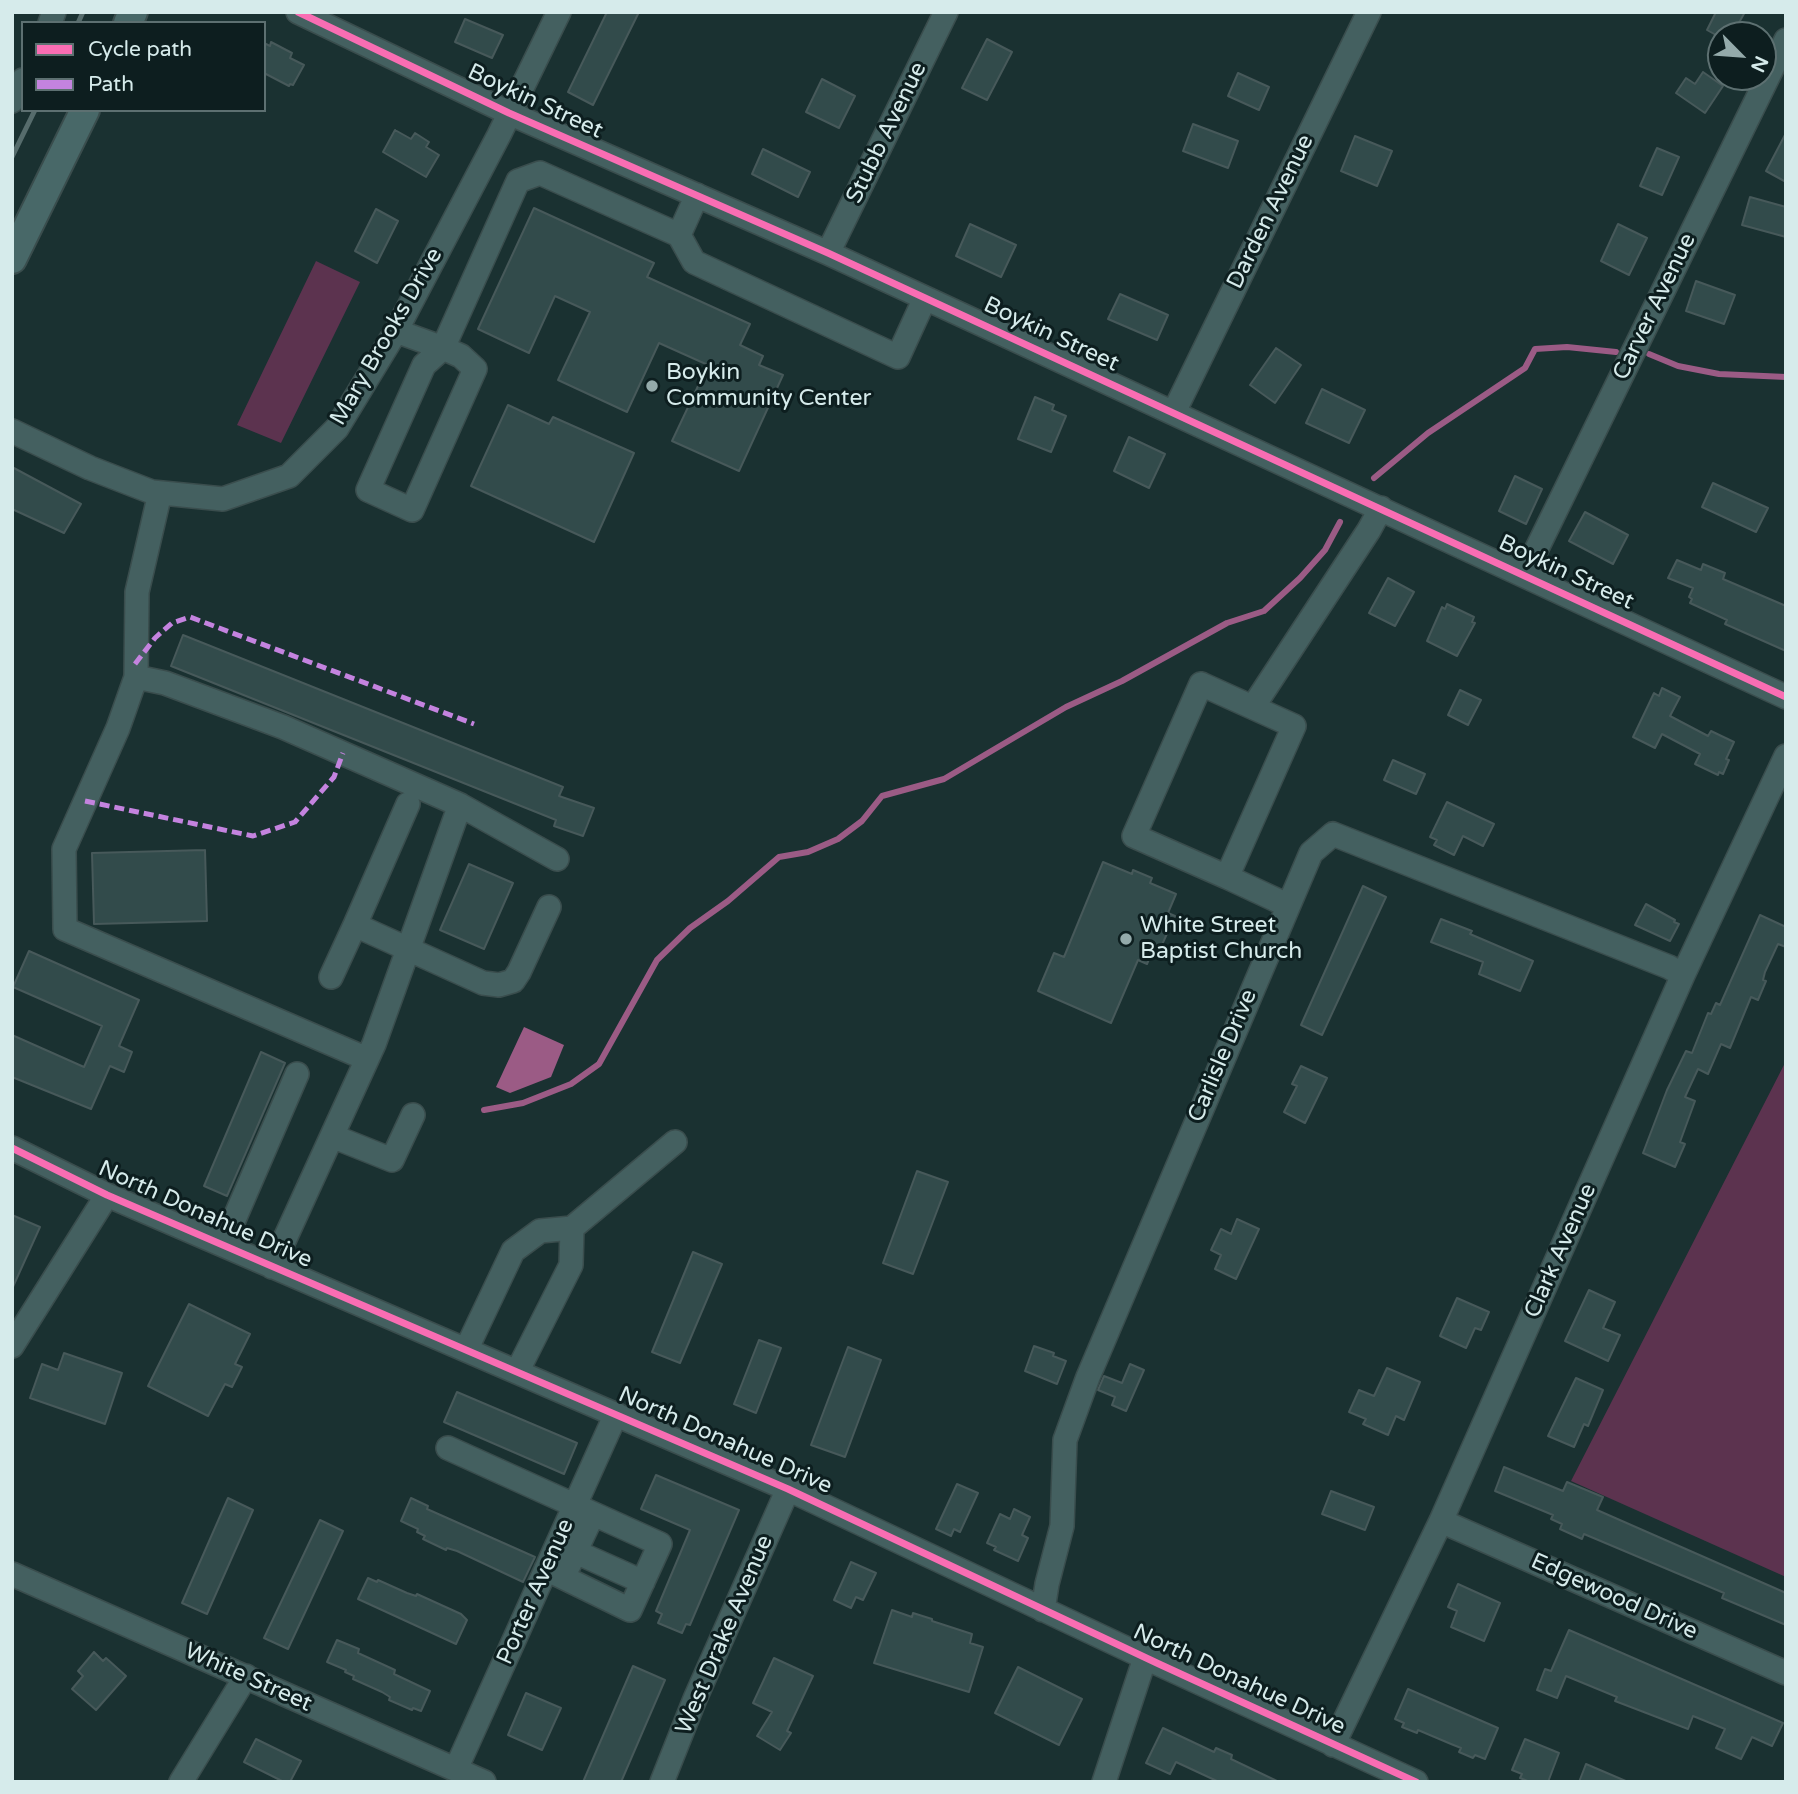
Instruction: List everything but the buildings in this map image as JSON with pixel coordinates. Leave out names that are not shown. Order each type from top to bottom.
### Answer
[{"type":"main road","points":[[12,259],[84,112]]},
{"type":"street","name":"Boykin Street","points":[[299,12],[509,113],[828,253],[1786,698]]},
{"type":"street","name":"Mary Brooks Drive","points":[[12,431],[90,468],[160,493],[223,499],[289,476],[337,428],[396,331],[559,12]]},
{"type":"street","name":"Stubb Avenue","points":[[828,253],[946,12]]},
{"type":"street","name":"Darden Avenue","points":[[1174,412],[1369,12]]},
{"type":"street","name":"Carver Avenue","points":[[1524,575],[1786,40]]},
{"type":"street","points":[[12,101],[21,84]]},
{"type":"street","points":[[396,331],[443,348],[461,356],[475,369],[412,510],[369,490],[424,365],[443,348],[518,181],[540,173],[679,235],[694,262],[898,357],[925,298]]},
{"type":"street","points":[[679,235],[697,195]]},
{"type":"street","points":[[160,493],[137,592],[136,677],[118,728],[64,849],[65,929],[367,1059]]},
{"type":"street","points":[[1253,707],[1381,508]]},
{"type":"street","points":[[136,677],[165,683],[283,727],[460,805],[557,859]]},
{"type":"street","points":[[1227,877],[1294,726],[1201,684],[1134,836],[1287,905]]},
{"type":"street","name":"Clark Avenue","points":[[1334,1745],[1441,1521],[1684,975],[1786,756]]},
{"type":"street","points":[[331,977],[408,804]]},
{"type":"street","points":[[272,1266],[367,1059],[460,805]]},
{"type":"street","name":"Carlisle Drive","points":[[1043,1610],[1062,1527],[1065,1440],[1088,1377],[1311,853],[1333,834],[1684,975]]},
{"type":"street","points":[[355,925],[483,983],[499,985],[513,981],[519,972],[550,906]]},
{"type":"street","points":[[223,1245],[297,1074]]},
{"type":"street","points":[[332,1136],[392,1160],[413,1115]]},
{"type":"street","points":[[466,1350],[513,1251],[540,1231],[572,1228],[675,1142]]},
{"type":"street","name":"North Donahue Drive","points":[[12,1148],[107,1195],[788,1489],[1145,1658],[1416,1782]]},
{"type":"street","points":[[12,1346],[19,1323],[107,1195]]},
{"type":"street","points":[[517,1372],[571,1265],[572,1228]]},
{"type":"street","name":"Porter Avenue","points":[[456,1769],[584,1509],[616,1414]]},
{"type":"street","points":[[448,1448],[660,1544],[630,1610],[554,1573]]},
{"type":"street","name":"West Drake Avenue","points":[[662,1782],[695,1699],[788,1489]]},
{"type":"street","name":"Edgewood Drive","points":[[1441,1521],[1786,1673]]},
{"type":"street","points":[[566,1548],[643,1583]]},
{"type":"street","name":"White Street","points":[[12,1574],[484,1782]]},
{"type":"street","points":[[1104,1782],[1145,1658]]},
{"type":"street","points":[[181,1782],[246,1676]]},
{"type":"shaded area","points":[[316,261],[360,282],[281,443],[237,425]]},
{"type":"shaded area","points":[[524,1027],[564,1045],[551,1077],[510,1093],[496,1087]]},
{"type":"shaded area","points":[[1786,1061],[1786,1577],[1571,1481]]},
{"type":"waterway","points":[[1374,478],[1428,433],[1525,368],[1535,349],[1567,347],[1616,352]]},
{"type":"waterway","points":[[1649,354],[1678,366],[1719,374],[1786,377]]},
{"type":"waterway","points":[[484,1110],[523,1103],[571,1084],[599,1064],[657,960],[690,928],[728,901],[779,857],[808,852],[838,839],[862,821],[882,796],[944,779],[1066,707],[1122,681],[1227,623],[1264,611],[1300,578],[1325,550],[1340,522]]},
{"type":"railway","points":[[79,21],[83,12]]},
{"type":"railway","points":[[12,157],[34,112]]},
{"type":"marked path","points":[[135,664],[155,638],[172,623],[190,617],[474,724]]},
{"type":"marked path","points":[[85,801],[253,836],[295,822],[334,777],[343,753]]},
{"type":"cycle path","points":[[298,12],[509,113],[828,253],[1786,697]]},
{"type":"cycle path","points":[[12,1148],[107,1195],[788,1489],[1416,1782]]},
{"type":"place","name":"Boykin Community Center","points":[[652,386]]},
{"type":"place","name":"White Street Baptist Church","points":[[1126,939]]}]
